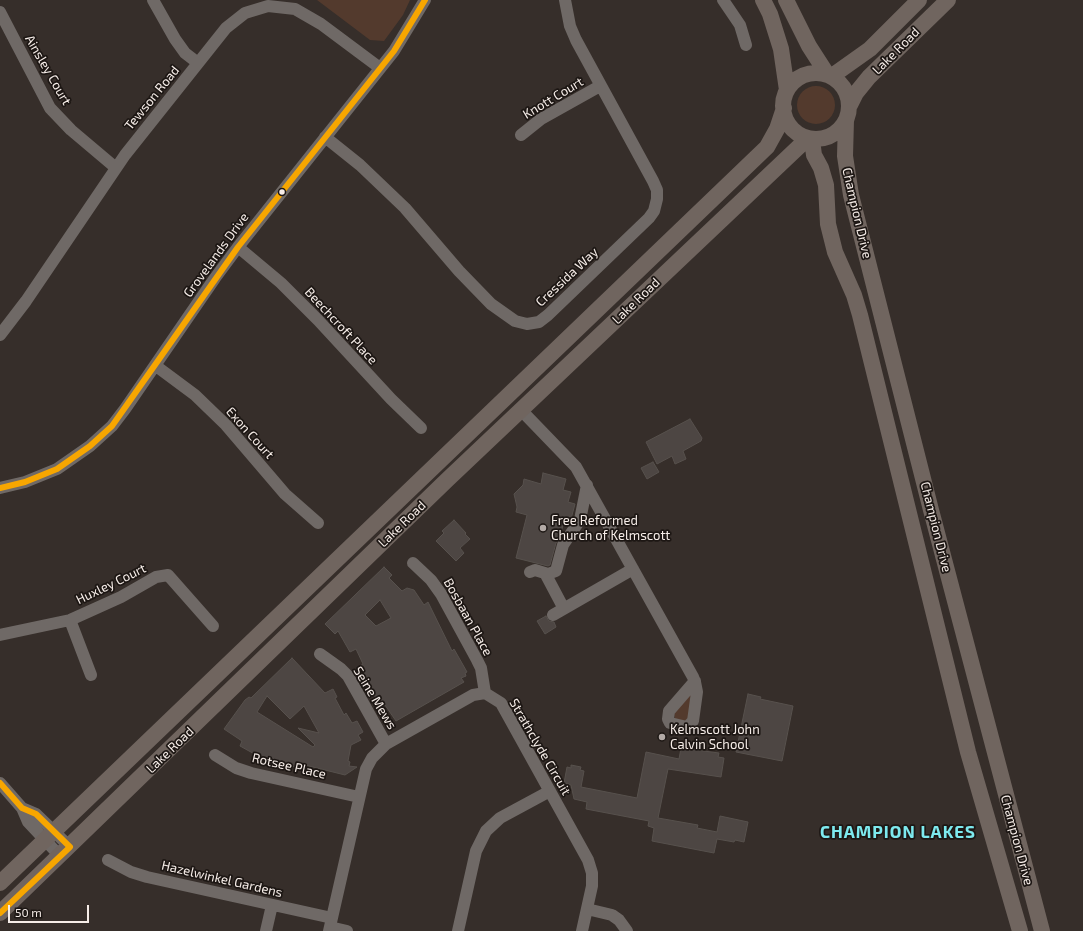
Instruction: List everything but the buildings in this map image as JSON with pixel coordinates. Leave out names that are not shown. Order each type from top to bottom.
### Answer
[{"type":"main road","points":[[763,0],[770,14],[781,49],[787,90],[784,108],[789,126],[798,135],[810,140],[822,139],[832,135],[848,113],[848,95],[844,86],[830,75],[809,46],[786,0]]},
{"type":"main road","name":"Lake Road","points":[[830,75],[870,48],[919,0]]},
{"type":"main road","name":"Lake Road","points":[[848,113],[856,93],[869,77],[948,0]]},
{"type":"main road","points":[[787,90],[794,81],[804,74],[816,72],[830,75]]},
{"type":"main road","name":"Lake Road","points":[[0,883],[767,147],[777,128],[784,108]]},
{"type":"main road","name":"Champion Drive","points":[[848,113],[844,156],[851,195],[931,510],[1042,931]]},
{"type":"main road","name":"Lake Road","points":[[0,913],[521,410],[810,140]]},
{"type":"main road","name":"Champion Drive","points":[[810,140],[814,155],[821,168],[826,185],[828,224],[835,252],[854,295],[860,315],[968,752],[1020,931]]},
{"type":"main road","points":[[507,395],[521,410]]},
{"type":"street","points":[[153,0],[175,39],[185,53],[198,63]]},
{"type":"street","name":"Grovelands Drive","points":[[0,488],[40,477],[57,469],[90,446],[125,409],[156,366],[215,278],[405,35],[425,0]]},
{"type":"street","name":"Cressida Way","points":[[325,137],[360,165],[405,208],[459,271],[491,304],[515,321],[533,324],[548,315],[644,223],[654,211],[656,205],[656,190],[653,182],[572,34],[565,0]]},
{"type":"street","points":[[723,0],[740,25],[746,45]]},
{"type":"street","name":"Tewson Road","points":[[0,335],[26,301],[116,168],[226,28],[245,13],[268,6],[295,9],[321,24],[380,68]]},
{"type":"street","name":"Ainsley Court","points":[[0,12],[50,108],[71,130],[116,168]]},
{"type":"street","name":"Knott Court","points":[[521,134],[541,120],[600,86]]},
{"type":"street","name":"Beechcroft Place","points":[[238,247],[286,288],[391,399],[421,428]]},
{"type":"street","name":"Exon Court","points":[[156,366],[195,395],[226,425],[285,494],[318,523]]},
{"type":"street","points":[[521,410],[569,459],[587,485],[695,680]]},
{"type":"street","points":[[530,572],[535,570],[545,574],[551,574],[556,571],[566,540],[580,520],[587,485]]},
{"type":"street","name":"Bosbaan Place","points":[[412,563],[431,580],[441,594],[470,646],[480,668],[485,693]]},
{"type":"street","points":[[553,614],[633,568]]},
{"type":"street","points":[[545,574],[563,607]]},
{"type":"street","name":"Huxley Court","points":[[0,635],[70,620],[121,597],[156,577],[168,575],[213,626]]},
{"type":"street","points":[[70,620],[91,675]]},
{"type":"street","name":"Seine Mews","points":[[320,654],[348,676],[386,744]]},
{"type":"street","points":[[330,926],[366,769],[378,750],[473,695],[485,693]]},
{"type":"street","name":"Strathclyde Circuit","points":[[485,693],[501,703],[588,860],[592,873],[592,884],[582,931]]},
{"type":"street","name":"Rotsee Place","points":[[215,755],[236,768],[252,773],[359,797]]},
{"type":"street","points":[[0,783],[22,808],[28,822],[50,836],[64,852]]},
{"type":"street","points":[[458,931],[476,851],[486,831],[500,818],[550,791]]},
{"type":"street","name":"Hazelwinkel Gardens","points":[[108,860],[131,872],[147,877],[272,905],[347,931]]},
{"type":"street","points":[[266,931],[272,905]]},
{"type":"street","points":[[587,909],[612,915],[619,920],[627,931]]},
{"type":"shaded area","points":[[317,0],[410,0],[403,15],[384,41],[370,40]]},
{"type":"shaded area","points":[[812,86],[820,86],[830,91],[834,98],[834,112],[830,119],[820,124],[812,124],[802,119],[800,116],[797,109],[797,101],[802,91],[805,89]]},
{"type":"shaded area","points":[[691,694],[689,718],[685,721],[675,719],[674,713]]},
{"type":"transit line","points":[[0,488],[25,482],[57,469],[90,446],[112,426],[238,247],[394,51],[425,0]]},
{"type":"transit line","points":[[0,783],[22,808],[36,814],[70,847],[0,913]]},
{"type":"place","name":"Free Reformed Church of Kelmscott","points":[[543,528]]},
{"type":"place","name":"Kelmscott John Calvin School","points":[[662,737]]},
{"type":"district","name":"CHAMPION LAKES","points":[[898,832]]}]
